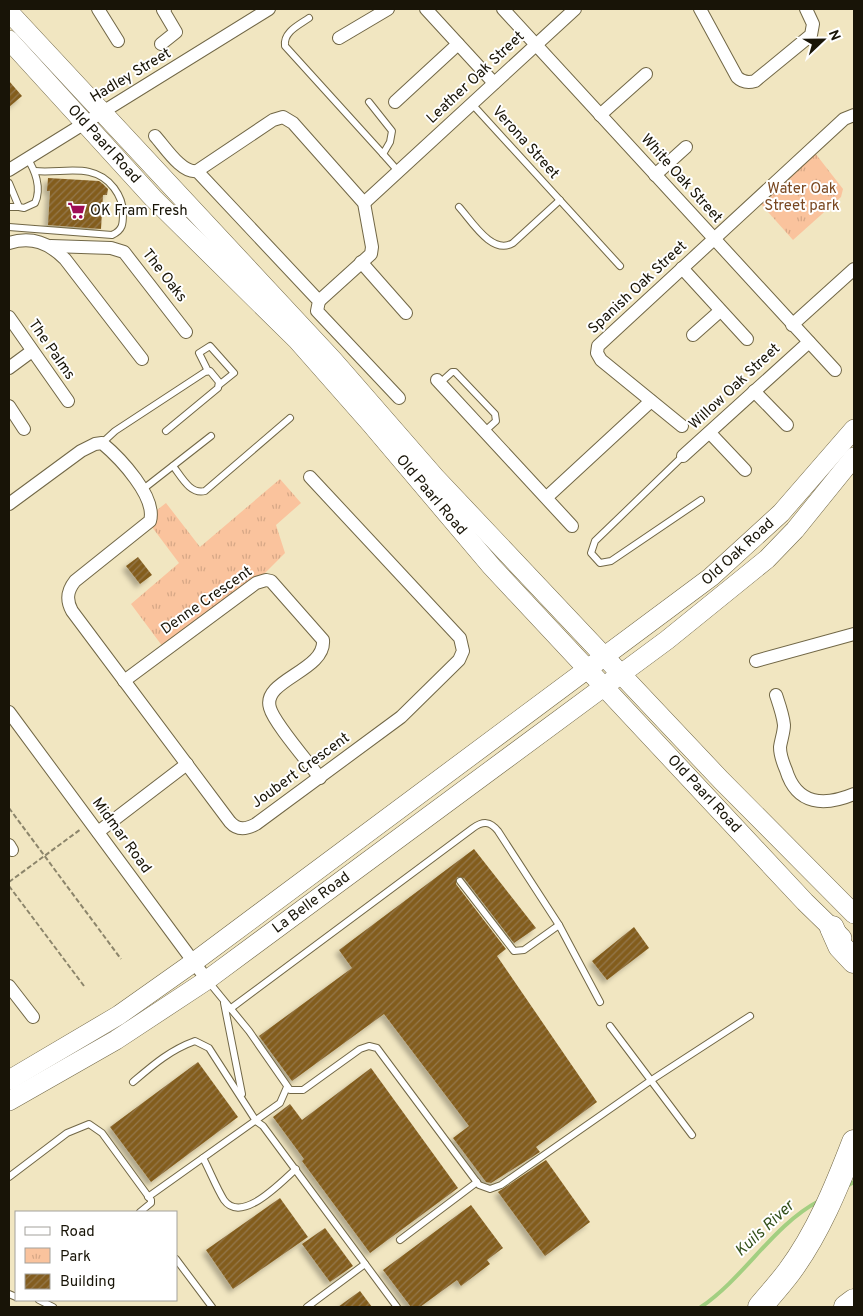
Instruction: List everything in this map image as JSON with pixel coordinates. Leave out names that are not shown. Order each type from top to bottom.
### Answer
[{"type":"highway","points":[[832,928],[840,946],[854,961]]},
{"type":"highway","points":[[760,1307],[790,1270],[830,1198],[854,1142]]},
{"type":"highway","points":[[846,1307],[854,1301]]},
{"type":"main road","name":"Old Paarl Road","points":[[9,12],[333,360],[435,477],[721,780],[854,914]]},
{"type":"main road","name":"Old Paarl Road","points":[[9,40],[198,244],[297,340],[492,567],[805,902],[854,949]]},
{"type":"main road","name":"Old Oak Road","points":[[588,670],[740,552],[781,513],[854,429]]},
{"type":"main road","name":"Old Oak Road","points":[[604,687],[729,591],[766,559],[795,530],[854,457]]},
{"type":"main road","name":"La Belle Road","points":[[9,1080],[119,1015],[194,962],[588,670]]},
{"type":"main road","name":"La Belle Road","points":[[9,1101],[116,1040],[207,980],[604,687]]},
{"type":"main road","points":[[194,962],[206,964],[214,962],[246,938],[286,922]]},
{"type":"main road","points":[[119,1015],[142,1009],[186,982],[207,980]]},
{"type":"street","points":[[98,9],[118,41]]},
{"type":"street","points":[[161,44],[176,32],[164,9]]},
{"type":"street","name":"Hadley Street","points":[[10,167],[102,113],[269,9]]},
{"type":"street","points":[[339,38],[388,9]]},
{"type":"street","points":[[426,9],[494,83]]},
{"type":"street","name":"White Oak Street","points":[[503,9],[835,370]]},
{"type":"street","name":"Leather Oak Street","points":[[364,203],[575,9]]},
{"type":"street","points":[[700,9],[737,77],[743,82],[755,81],[811,35],[813,24],[806,9]]},
{"type":"street","points":[[395,102],[458,44]]},
{"type":"street","points":[[600,115],[646,74]]},
{"type":"street","name":"Spanish Oak Street","points":[[682,426],[601,360],[597,349],[600,343],[844,119],[854,115]]},
{"type":"street","points":[[155,136],[185,168],[192,172],[197,171],[273,120],[283,117],[293,123],[364,203],[372,249],[371,254],[319,301],[317,310],[399,398]]},
{"type":"street","points":[[656,176],[686,147]]},
{"type":"street","points":[[197,171],[319,301]]},
{"type":"street","name":"The Oaks","points":[[9,243],[26,241],[51,246],[110,248],[124,252],[186,332]]},
{"type":"street","points":[[51,246],[65,259],[142,359]]},
{"type":"street","points":[[361,262],[406,313]]},
{"type":"street","points":[[682,268],[747,339]]},
{"type":"street","points":[[792,325],[854,269]]},
{"type":"street","points":[[693,335],[720,310]]},
{"type":"street","name":"The Palms","points":[[9,317],[68,401]]},
{"type":"street","name":"Willow Oak Street","points":[[683,456],[809,342]]},
{"type":"street","points":[[9,368],[32,351]]},
{"type":"street","points":[[439,381],[572,526]]},
{"type":"street","points":[[754,391],[787,425]]},
{"type":"street","points":[[547,497],[651,401]]},
{"type":"street","points":[[9,406],[24,429]]},
{"type":"street","points":[[710,433],[745,470]]},
{"type":"street","points":[[9,504],[81,451],[98,444],[116,455],[142,490]]},
{"type":"street","name":"Joubert Crescent","points":[[142,490],[149,500],[152,514],[150,521],[75,581],[69,591],[68,602],[72,611],[230,822],[241,829],[256,824],[406,713],[459,660],[462,645],[460,638],[310,477]]},
{"type":"street","name":"Denne Crescent","points":[[124,680],[256,583],[266,580],[271,581],[323,640],[324,647],[318,657],[273,692],[269,701],[273,715],[320,778]]},
{"type":"street","points":[[756,661],[854,634]]},
{"type":"street","points":[[776,694],[784,727],[781,752],[787,775],[793,785],[801,794],[821,802],[835,801],[854,794]]},
{"type":"street","name":"Midmar Road","points":[[9,712],[207,980]]},
{"type":"street","points":[[94,827],[187,764]]},
{"type":"street","points":[[9,986],[33,1017]]},
{"type":"lane","points":[[309,18],[289,33],[285,40],[285,46],[398,171]]},
{"type":"lane","points":[[369,102],[392,131],[390,142],[382,154]]},
{"type":"lane","name":"Verona Street","points":[[472,104],[620,266]]},
{"type":"lane","points":[[9,207],[30,206],[37,199],[35,171],[27,158]]},
{"type":"lane","points":[[9,227],[112,235],[123,225],[122,200],[111,184],[100,175],[82,170],[35,171]]},
{"type":"lane","points":[[9,183],[19,207]]},
{"type":"lane","name":"Verona Street","points":[[459,207],[492,244],[505,247],[512,243],[560,200]]},
{"type":"lane","points":[[166,431],[234,372],[210,346],[199,353],[208,371],[219,385]]},
{"type":"lane","points":[[98,444],[208,371]]},
{"type":"lane","points":[[439,381],[455,372],[495,414],[496,421],[485,431]]},
{"type":"lane","points":[[173,466],[192,490],[205,491],[290,418]]},
{"type":"lane","points":[[142,490],[211,436]]},
{"type":"lane","points":[[683,456],[595,540],[591,553],[600,563],[611,561],[701,500]]},
{"type":"lane","points":[[230,1009],[480,823],[491,824],[498,831],[559,925],[600,1002]]},
{"type":"lane","points":[[460,881],[514,951],[524,950],[559,925]]},
{"type":"lane","points":[[207,980],[248,1031],[287,1087],[293,1091],[303,1090],[360,1049],[374,1046],[477,1182],[484,1188],[490,1189],[502,1185],[650,1081],[750,1016]]},
{"type":"lane","points":[[223,1001],[243,1098]]},
{"type":"lane","points":[[610,1026],[692,1135]]},
{"type":"lane","points":[[133,1082],[166,1054],[195,1041],[209,1048],[243,1098],[256,1121],[263,1126],[296,1169],[397,1307]]},
{"type":"lane","points":[[148,1197],[280,1103],[287,1087]]},
{"type":"lane","points":[[9,1177],[66,1133],[82,1125],[89,1124],[102,1133],[148,1197],[151,1203],[141,1211]]},
{"type":"lane","points":[[203,1158],[226,1202],[236,1207],[244,1208],[255,1202],[296,1169]]},
{"type":"lane","points":[[400,1240],[477,1182]]},
{"type":"lane","points":[[178,1263],[212,1307]]},
{"type":"lane","points":[[306,1307],[365,1264]]},
{"type":"lane","points":[[41,1301],[53,1307]]},
{"type":"path","points":[[9,808],[121,958]]},
{"type":"path","points":[[84,986],[9,884],[44,856],[94,827]]},
{"type":"green space","name":"Water Oak Street park","points":[[815,153],[843,189],[841,197],[793,240],[760,203]]},
{"type":"green space","points":[[280,479],[301,503],[276,525],[285,553],[261,577],[163,647],[131,604],[179,563],[152,527],[156,519],[157,510],[166,503],[200,547]]},
{"type":"building","points":[[9,81],[22,96],[9,107]]},
{"type":"building","name":"OK Fram Fresh","points":[[48,178],[99,181],[103,184],[108,189],[107,195],[103,195],[101,229],[48,225],[50,191],[47,191]]},
{"type":"building","points":[[138,557],[152,575],[140,584],[126,566]]},
{"type":"building","points":[[474,849],[536,928],[514,943],[464,878],[457,877],[456,884],[506,949],[497,956],[597,1102],[536,1147],[540,1152],[491,1183],[486,1182],[453,1138],[469,1126],[384,1014],[292,1081],[259,1036],[352,968],[339,950]]},
{"type":"building","points":[[634,927],[649,948],[607,980],[592,961]]},
{"type":"building","points":[[198,1062],[238,1117],[151,1182],[110,1127]]},
{"type":"building","points":[[371,1068],[458,1188],[370,1253],[302,1161],[304,1159],[273,1117],[290,1104],[302,1120]]},
{"type":"building","points":[[546,1160],[590,1222],[545,1256],[498,1192]]},
{"type":"building","points":[[280,1198],[308,1237],[233,1289],[206,1250]]},
{"type":"building","points":[[471,1205],[503,1248],[487,1260],[490,1264],[461,1286],[457,1280],[420,1307],[411,1307],[383,1270]]},
{"type":"building","points":[[325,1228],[353,1266],[330,1282],[302,1244]]},
{"type":"building","points":[[360,1291],[372,1307],[338,1307]]},
{"type":"waterway","name":"Kuils River","points":[[845,1187],[854,1182]]},
{"type":"waterway","name":"Kuils River","points":[[701,1307],[732,1281],[787,1223],[819,1201]]},
{"type":"place","name":"OK Fram Fresh","points":[[76,211]]}]
